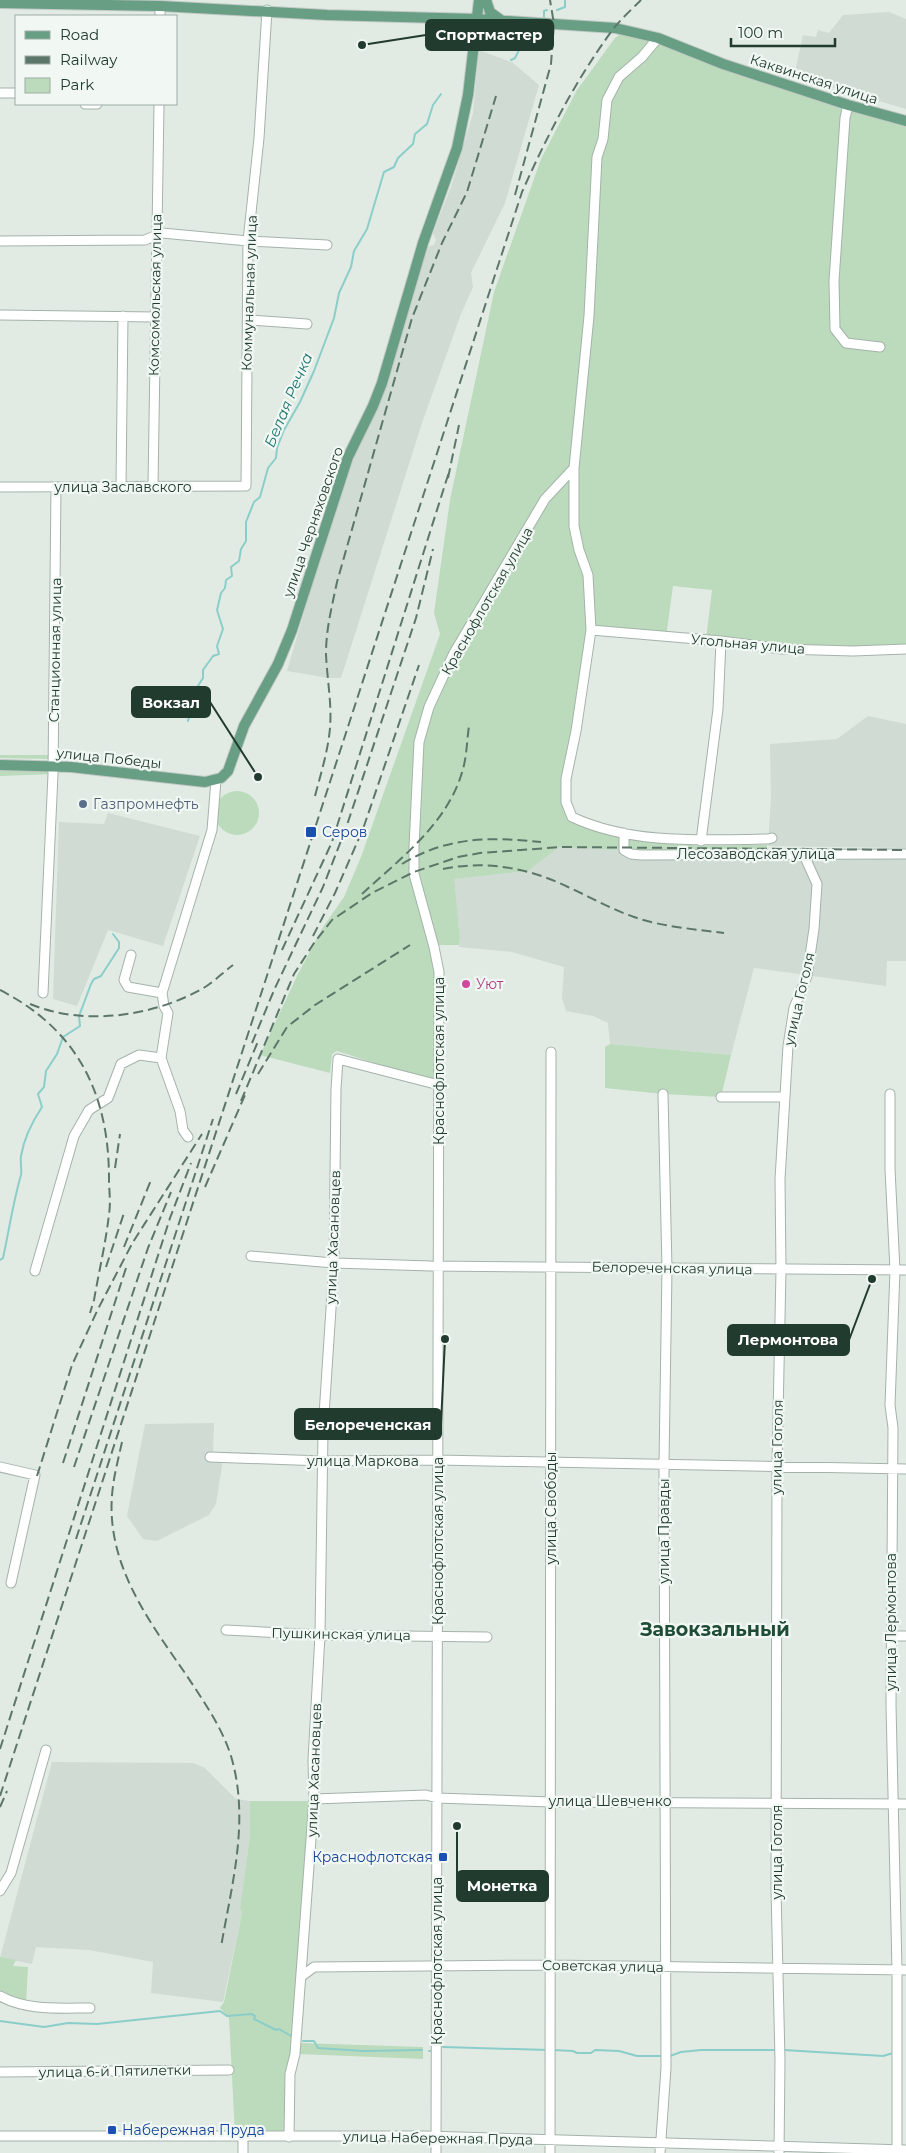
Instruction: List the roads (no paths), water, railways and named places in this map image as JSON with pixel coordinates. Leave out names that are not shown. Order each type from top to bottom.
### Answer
[{"type":"main road","name":"улица Черняховского","points":[[216,780],[228,771],[244,726],[278,664],[292,630],[348,457],[382,384],[422,243],[457,148],[468,95],[479,0]]},
{"type":"main road","points":[[486,0],[490,12],[502,21]]},
{"type":"main road","name":"Каквинская улица","points":[[0,3],[160,11],[267,10],[477,19],[614,28],[658,38],[723,64],[848,105],[906,121]]},
{"type":"main road","name":"улица Победы","points":[[0,765],[53,766],[205,782],[216,780]]},
{"type":"street","name":"Коммунальная улица","points":[[246,486],[246,374],[249,320],[248,241],[259,138],[267,10]]},
{"type":"street","points":[[658,38],[642,57],[619,77],[607,100],[603,139],[597,158],[589,316],[574,468],[574,526],[579,550],[588,575],[591,630],[576,731],[566,778],[566,802],[572,817],[586,824],[624,833],[701,841],[772,838]]},
{"type":"street","points":[[0,93],[15,93]]},
{"type":"street","name":"Комсомольская улица","points":[[153,486],[159,105]]},
{"type":"street","points":[[848,105],[845,118],[835,272],[836,329],[846,343],[880,347]]},
{"type":"street","points":[[0,241],[145,240],[162,232],[248,241],[327,245]]},
{"type":"street","points":[[0,315],[155,317]]},
{"type":"street","points":[[121,486],[122,316]]},
{"type":"street","points":[[249,320],[307,324]]},
{"type":"street","name":"Краснофлотская улица","points":[[436,2153],[439,972],[414,874],[419,742],[430,707],[454,653],[545,499],[574,468]]},
{"type":"street","name":"улица Заславского","points":[[0,487],[246,486]]},
{"type":"street","name":"Станционная улица","points":[[42,993],[53,766],[56,488]]},
{"type":"street","name":"Угольная улица","points":[[591,630],[808,650],[906,649]]},
{"type":"street","points":[[701,841],[718,710],[721,641]]},
{"type":"street","points":[[188,1137],[183,1130],[180,1111],[161,1058],[168,1013],[164,1006],[162,993],[212,830],[216,780]]},
{"type":"street","name":"Лесозаводская улица","points":[[624,833],[624,850],[631,854],[906,854]]},
{"type":"street","name":"улица Гоголя","points":[[779,2150],[780,2053],[776,1889],[776,1465],[781,1270],[780,1179],[788,1046],[794,1008],[807,976],[814,929],[817,884],[803,853]]},
{"type":"street","points":[[131,955],[124,980],[128,987],[162,993]]},
{"type":"street","name":"улица Свободы","points":[[550,2141],[551,1052]]},
{"type":"street","points":[[35,1271],[74,1136],[89,1110],[108,1098],[121,1064],[139,1055],[161,1058]]},
{"type":"street","name":"улица Хасановцев","points":[[324,1415],[334,1263],[338,1059],[439,1085]]},
{"type":"street","name":"улица Правды","points":[[660,2148],[666,2062],[664,1464],[668,1269],[663,1094]]},
{"type":"street","name":"улица Лермонтова","points":[[890,1094],[890,1169],[895,1270],[890,1405],[893,1428],[891,1705],[893,1804],[902,1970],[897,2048],[902,2150]]},
{"type":"street","points":[[721,1097],[784,1098]]},
{"type":"street","name":"Белореченская улица","points":[[251,1256],[334,1263],[438,1266],[906,1270]]},
{"type":"street","name":"улица Хасановцев","points":[[289,2136],[290,2074],[295,2054],[302,1976],[314,1799],[313,1760],[320,1635],[323,1432]]},
{"type":"street","name":"улица Маркова","points":[[210,1457],[323,1462],[438,1460],[906,1469]]},
{"type":"street","points":[[0,1467],[35,1475],[11,1583]]},
{"type":"street","name":"Пушкинская улица","points":[[226,1630],[320,1635],[487,1637]]},
{"type":"street","points":[[892,1636],[906,1636]]},
{"type":"street","points":[[0,1891],[11,1874],[46,1750]]},
{"type":"street","name":"улица Шевченко","points":[[314,1799],[426,1795],[437,1798],[551,1802],[665,1801],[776,1804],[906,1804]]},
{"type":"street","name":"Советская улица","points":[[302,1976],[314,1967],[550,1965],[902,1970]]},
{"type":"street","points":[[0,1996],[12,2003],[42,2007],[90,2008]]},
{"type":"street","name":"улица 6-й Пятилетки","points":[[0,2072],[229,2070]]},
{"type":"street","name":"улица Набережная Пруда","points":[[0,2136],[436,2136],[660,2148],[902,2150]]},
{"type":"street","points":[[244,2136],[244,2153]]},
{"type":"street","points":[[550,2141],[550,2153]]},
{"type":"waterway","name":"Белая Речка","points":[[557,10],[565,7],[565,0]]},
{"type":"waterway","name":"Белая Речка","points":[[544,18],[544,11],[547,10]]},
{"type":"waterway","name":"Белая Речка","points":[[511,60],[515,58],[520,48],[528,46],[545,33]]},
{"type":"waterway","name":"Белая Речка","points":[[188,721],[198,686],[203,678],[203,670],[213,656],[219,654],[217,646],[223,629],[217,610],[226,580],[232,576],[231,567],[239,561],[241,549],[246,541],[246,522],[254,502],[260,497],[268,468],[276,458],[277,448],[284,430],[300,402],[314,371],[334,318],[339,293],[351,267],[354,251],[367,229],[384,172],[394,167],[398,158],[413,144],[415,134],[427,124],[433,105],[441,94]]},
{"type":"waterway","name":"Белая Речка","points":[[0,1260],[3,1258],[21,1175],[22,1149],[29,1130],[42,1107],[38,1094],[44,1087],[46,1071],[57,1054],[63,1037],[80,1026],[79,1016],[91,984],[94,979],[101,976],[119,948],[119,942],[113,934]]},
{"type":"waterway","points":[[0,2021],[44,2027],[68,2023],[97,2024],[220,2011],[227,2016],[252,2014],[255,2016],[254,2019],[293,2037]]},
{"type":"waterway","points":[[303,2041],[314,2041],[318,2048],[363,2051],[422,2050]]},
{"type":"waterway","points":[[443,2047],[548,2050]]},
{"type":"waterway","points":[[553,2050],[577,2053],[591,2053],[595,2050],[619,2051],[637,2056],[663,2056]]},
{"type":"waterway","points":[[670,2056],[681,2052],[701,2050],[776,2050]]},
{"type":"waterway","points":[[784,2050],[883,2056],[893,2053]]},
{"type":"railway","points":[[515,195],[551,64],[554,24],[550,0]]},
{"type":"railway","points":[[0,1796],[522,192],[542,149],[587,67],[614,28],[641,0]]},
{"type":"railway","points":[[315,796],[326,754],[330,728],[326,645],[337,582],[412,318],[442,243],[467,192],[496,96]]},
{"type":"railway","points":[[448,478],[459,425]]},
{"type":"railway","points":[[282,950],[332,842],[449,472]]},
{"type":"railway","points":[[252,1043],[275,988],[323,887],[346,828],[416,618],[433,549]]},
{"type":"railway","points":[[313,936],[335,893],[363,829],[419,665]]},
{"type":"railway","points":[[362,894],[423,837],[448,804],[458,785],[464,765],[469,726]]},
{"type":"railway","points":[[402,864],[419,855],[453,843],[487,839],[541,842]]},
{"type":"railway","points":[[241,1101],[294,974],[314,943],[332,920],[372,893],[414,872],[458,857],[480,853],[562,847],[906,850]]},
{"type":"railway","points":[[443,869],[475,865],[523,871],[553,880],[634,917],[667,925],[724,933]]},
{"type":"railway","points":[[258,1074],[287,1027],[315,1005],[410,945]]},
{"type":"railway","points":[[30,1004],[50,1011],[72,1015],[94,1016],[138,1012],[160,1007],[200,990],[233,965]]},
{"type":"railway","points":[[0,990],[27,1006],[50,1024],[69,1045],[84,1068],[95,1092],[103,1119],[108,1148],[110,1210],[90,1313]]},
{"type":"railway","points":[[236,1094],[259,1039]]},
{"type":"railway","points":[[205,1187],[245,1095]]},
{"type":"railway","points":[[76,1539],[213,1119]]},
{"type":"railway","points":[[115,1168],[120,1134]]},
{"type":"railway","points":[[37,1476],[72,1365],[98,1309],[133,1242],[202,1134]]},
{"type":"railway","points":[[0,1749],[170,1218],[191,1163]]},
{"type":"railway","points":[[124,1247],[151,1180]]},
{"type":"railway","points":[[74,1467],[148,1248],[171,1192]]},
{"type":"railway","points":[[106,1267],[124,1213]]},
{"type":"railway","points":[[63,1463],[126,1268]]},
{"type":"railway","points":[[122,1442],[113,1486],[112,1513],[115,1538],[121,1562],[142,1608],[217,1723],[231,1756],[236,1780],[239,1804],[237,1852],[221,1947]]},
{"type":"railway","points":[[0,1807],[7,1791]]},
{"type":"place","name":"Спортмастер","points":[[362,45]]},
{"type":"place","name":"Вокзал","points":[[258,777]]},
{"type":"place","name":"Газпромнефть","points":[[83,804]]},
{"type":"place","name":"Серов","points":[[311,832]]},
{"type":"place","name":"Уют","points":[[466,984]]},
{"type":"place","name":"Лермонтова","points":[[872,1279]]},
{"type":"place","name":"Белореченская","points":[[445,1339]]},
{"type":"place","name":"Монетка","points":[[457,1826]]},
{"type":"place","name":"Краснофлотская","points":[[443,1857]]},
{"type":"place","name":"Набережная Пруда","points":[[112,2130]]},
{"type":"district","name":"Завокзальный","points":[[715,1629]]}]
